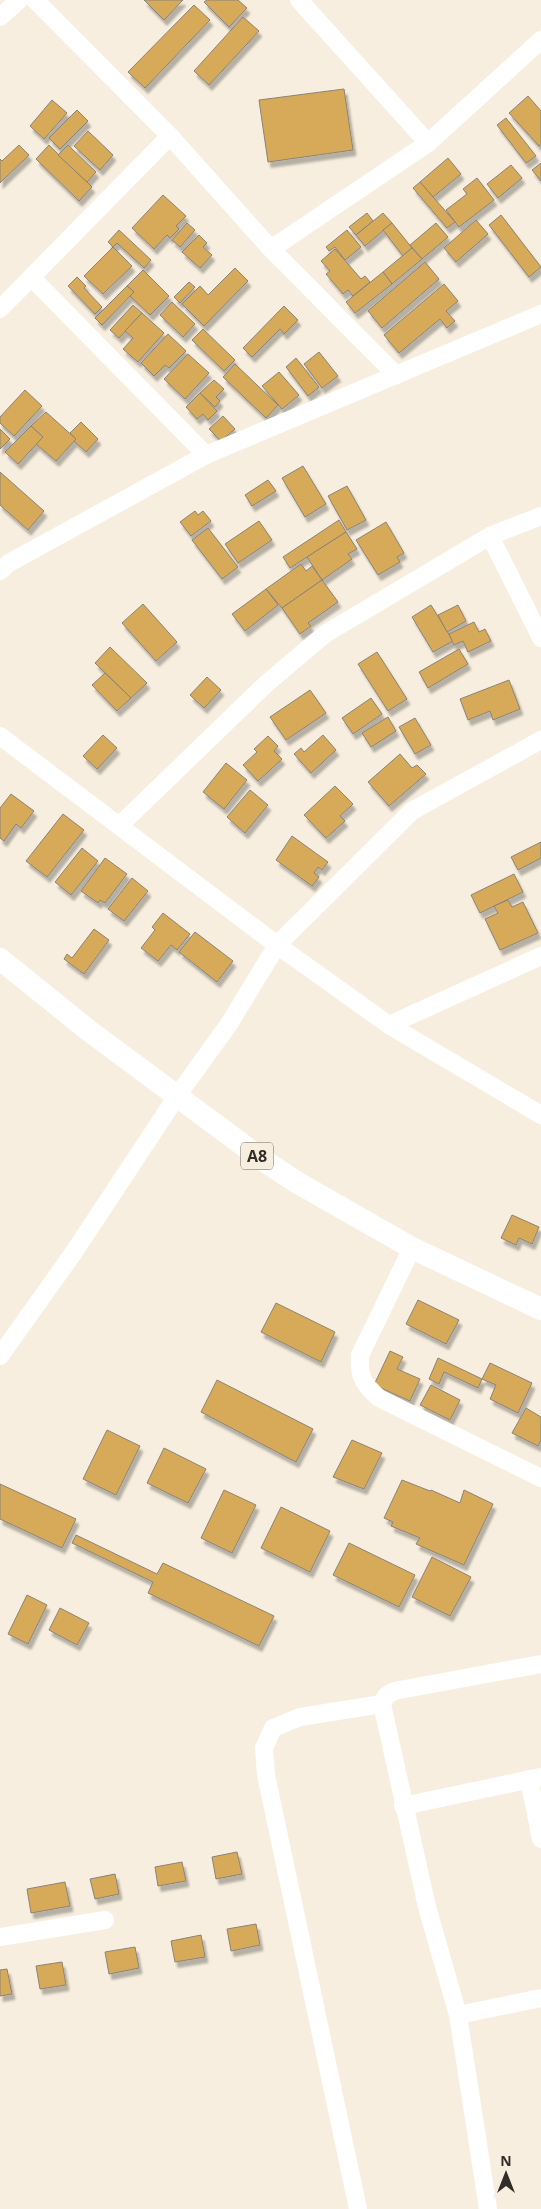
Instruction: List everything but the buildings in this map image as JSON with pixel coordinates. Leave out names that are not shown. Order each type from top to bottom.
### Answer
[{"type":"main road","name":"A8","points":[[0,960],[88,1030],[291,1179],[412,1248],[541,1309]]},
{"type":"street","points":[[0,17],[19,0]]},
{"type":"street","points":[[35,0],[170,136],[271,250],[396,375]]},
{"type":"street","points":[[299,0],[428,143]]},
{"type":"street","points":[[271,250],[428,143],[541,40]]},
{"type":"street","points":[[0,309],[170,136]]},
{"type":"street","points":[[32,278],[206,455]]},
{"type":"street","points":[[0,571],[9,564],[206,455],[541,314]]},
{"type":"street","points":[[120,825],[267,683],[325,634],[490,536],[541,516]]},
{"type":"street","points":[[490,536],[541,638]]},
{"type":"street","points":[[0,736],[277,945],[389,1025],[541,1114]]},
{"type":"street","points":[[0,1356],[74,1252],[177,1096],[229,1024],[277,945],[412,811],[541,740]]},
{"type":"street","points":[[389,1025],[541,956]]},
{"type":"street","points":[[412,1248],[360,1354],[359,1371],[365,1386],[378,1398],[541,1478]]},
{"type":"street","points":[[488,2209],[458,2015],[427,1907],[403,1806],[382,1704],[386,1696],[394,1691],[541,1664]]},
{"type":"street","points":[[358,2209],[266,1775],[264,1748],[274,1728],[300,1717],[382,1704]]},
{"type":"street","points":[[403,1806],[535,1778],[541,1839]]},
{"type":"street","points":[[0,1936],[105,1920]]},
{"type":"street","points":[[458,2015],[541,1998]]}]
